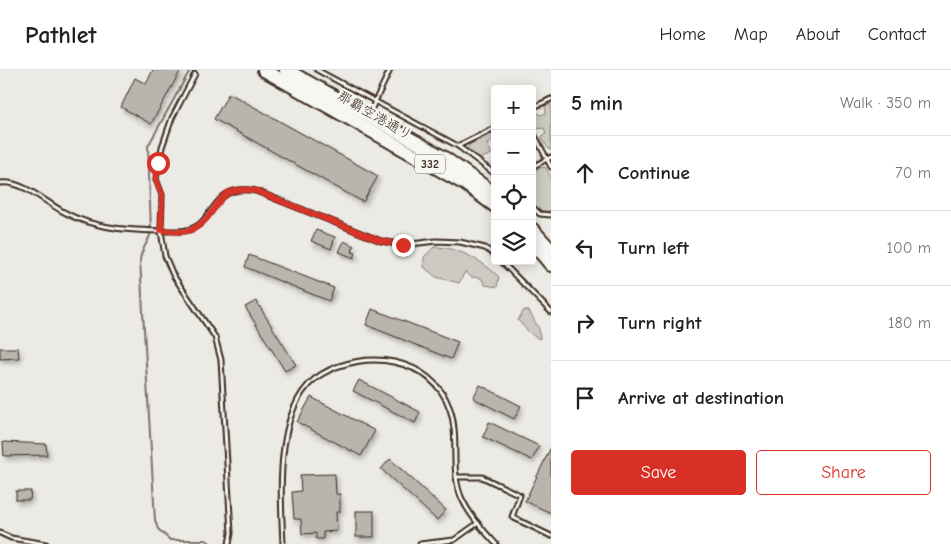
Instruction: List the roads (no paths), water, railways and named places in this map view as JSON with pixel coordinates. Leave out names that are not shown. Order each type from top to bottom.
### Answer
[{"type":"highway","name":"那覇空港通り","points":[[264,70],[443,157],[491,191]]},
{"type":"highway","name":"那覇空港通り","points":[[286,70],[466,184],[491,203]]},
{"type":"highway","points":[[536,233],[551,250]]},
{"type":"highway","points":[[536,247],[551,265]]},
{"type":"lane","points":[[317,70],[458,146],[491,171]]},
{"type":"lane","points":[[366,121],[390,70]]},
{"type":"lane","points":[[195,74],[172,118],[158,163],[156,179],[162,195],[161,230],[165,256],[173,275],[206,321],[215,337],[221,360],[230,524],[229,544]]},
{"type":"lane","points":[[536,106],[551,99]]},
{"type":"lane","points":[[458,146],[491,130]]},
{"type":"lane","points":[[536,137],[549,158],[551,167]]},
{"type":"lane","points":[[536,165],[549,158]]},
{"type":"lane","points":[[0,183],[16,184],[87,224],[187,231],[195,228],[228,192],[242,188],[256,191],[381,241],[403,245],[436,241],[460,242],[486,248],[491,252]]},
{"type":"lane","points":[[536,210],[540,214],[551,215]]},
{"type":"lane","points":[[505,265],[551,312]]},
{"type":"lane","points":[[283,544],[281,472],[283,444],[291,416],[304,392],[319,376],[339,365],[374,359],[390,361],[418,371],[429,379],[441,392],[450,408],[455,431],[456,477],[462,499],[478,523],[496,544]]},
{"type":"lane","points":[[456,477],[482,477],[520,495],[512,517],[551,536]]},
{"type":"lane","points":[[420,544],[454,540],[478,523]]},
{"type":"lane","points":[[0,534],[11,538],[46,544]]},
{"type":"waterway","points":[[190,70],[148,146],[151,231],[140,260],[155,520],[158,529],[170,540],[206,540],[212,544]]}]
